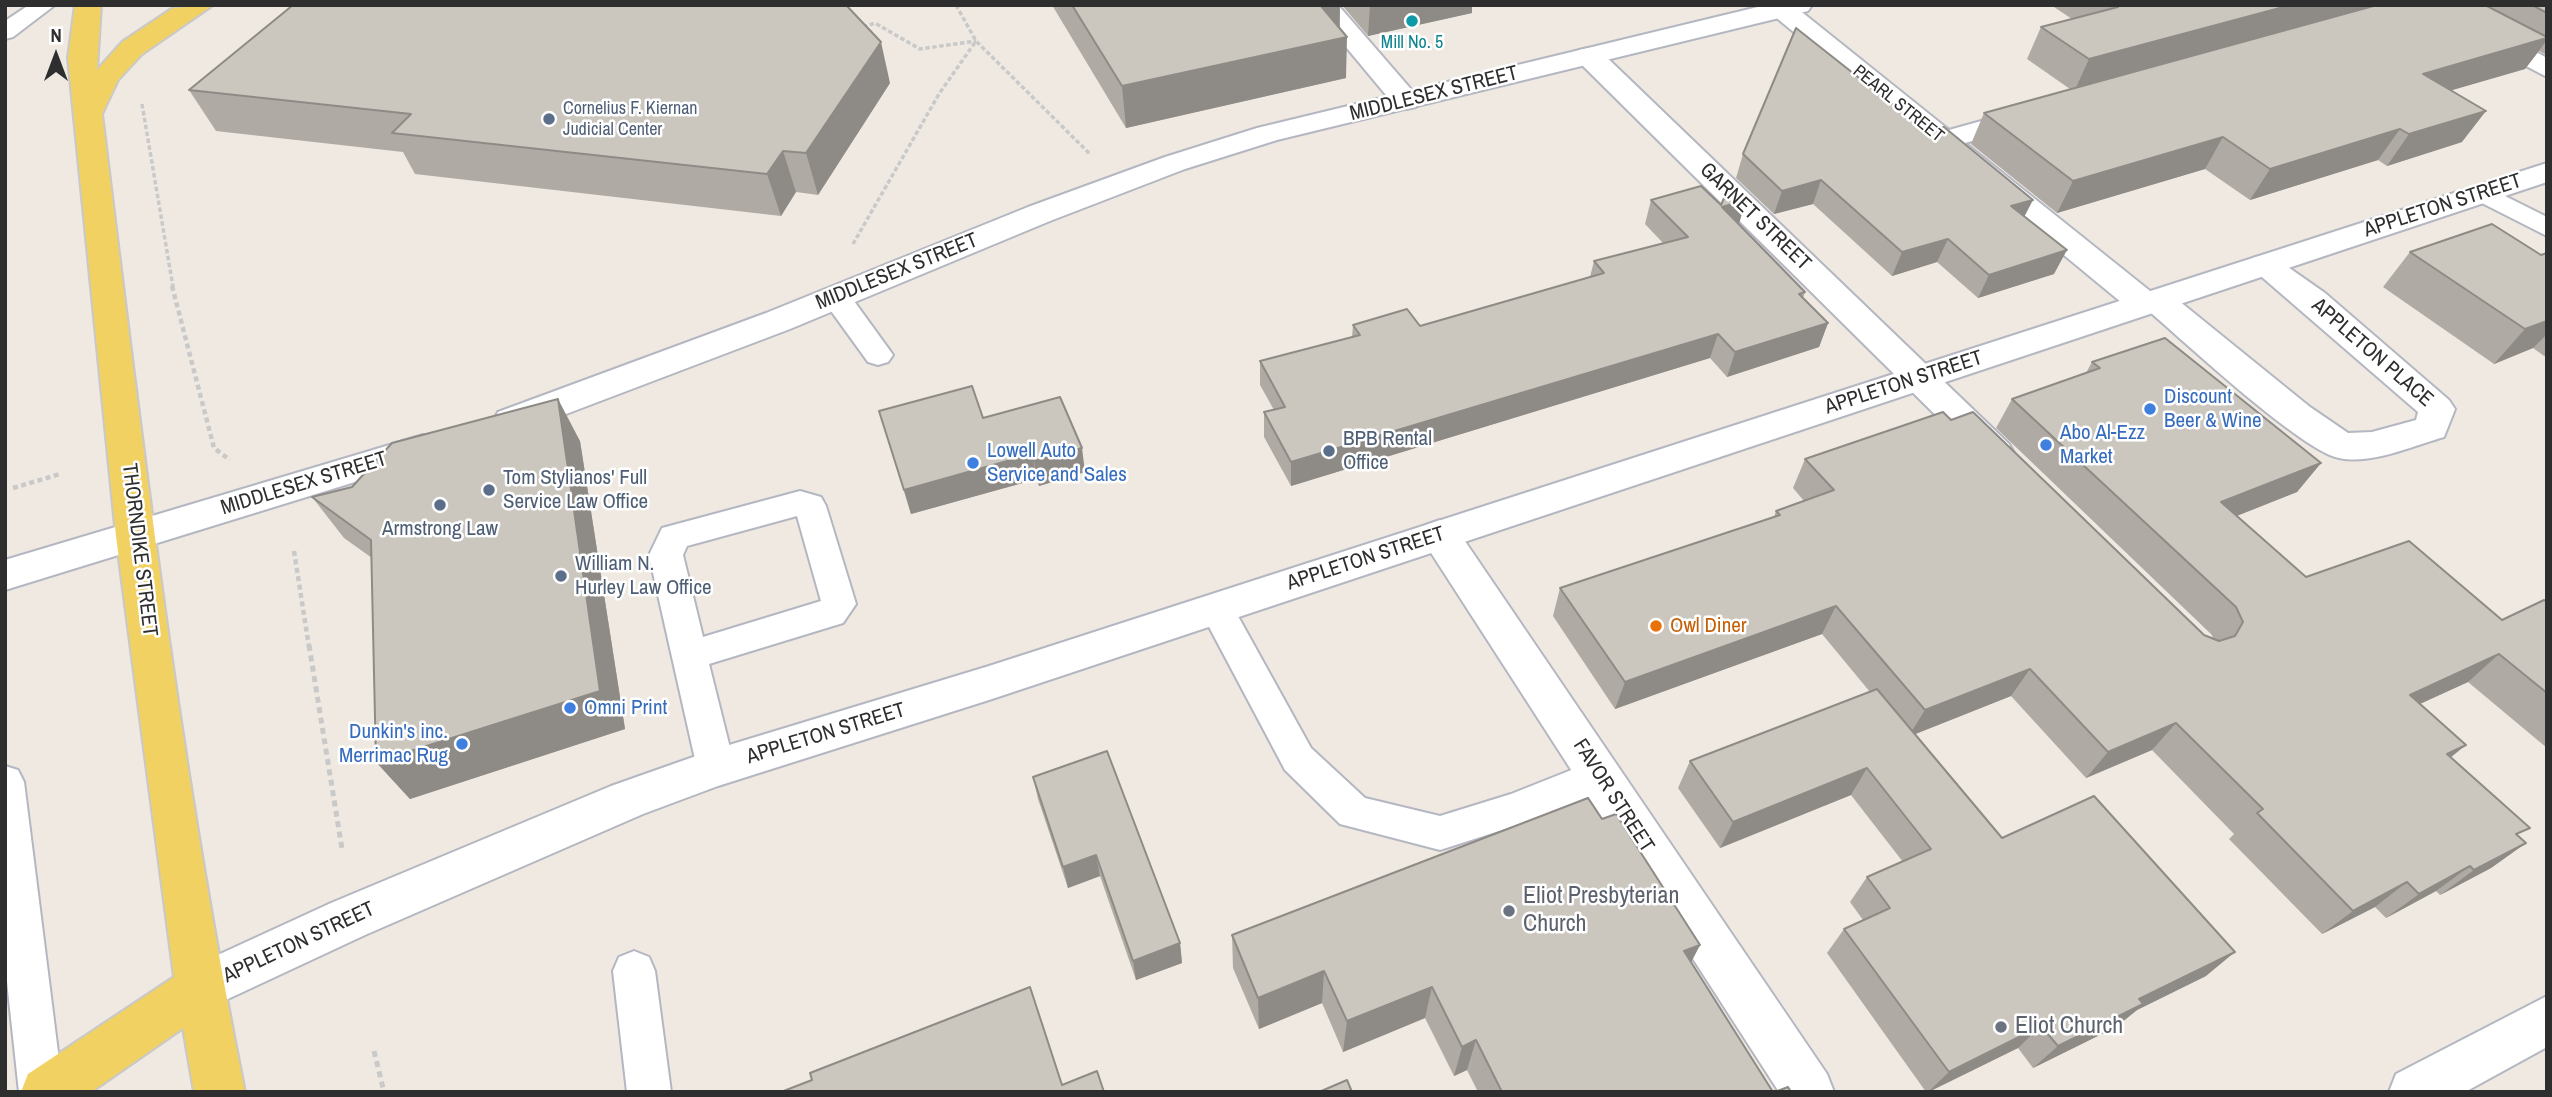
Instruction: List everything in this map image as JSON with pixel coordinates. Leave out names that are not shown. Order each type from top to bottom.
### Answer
[{"type":"main road","name":"THORNDIKE STREET","points":[[88,5],[82,58],[135,536],[200,988],[220,1092]]},
{"type":"main road","points":[[88,114],[100,87],[128,51],[155,30],[200,5]]},
{"type":"main road","points":[[1324,5],[1406,101]]},
{"type":"main road","name":"MIDDLESEX STREET","points":[[5,575],[466,435],[569,400],[1175,163],[1267,134],[1790,7]]},
{"type":"main road","name":"PEARL STREET","points":[[1790,7],[1942,140],[2151,302]]},
{"type":"main road","points":[[2421,7],[2547,69]]},
{"type":"main road","name":"GARNET STREET","points":[[1589,57],[2022,478]]},
{"type":"main road","points":[[1942,140],[2056,109]]},
{"type":"main road","name":"APPLETON STREET","points":[[200,988],[348,919],[627,800],[716,768],[1216,608],[2547,172]]},
{"type":"main road","name":"APPLETON PLACE","points":[[2151,302],[2341,446],[2372,445],[2431,428],[2437,409],[2313,301],[2264,265]]},
{"type":"main road","name":"FAVOR STREET","points":[[1440,535],[1809,1092]]},
{"type":"main road","points":[[46,1092],[200,988]]},
{"type":"main road","points":[[2414,1092],[2547,1020]]},
{"type":"lane","points":[[5,32],[44,5]]},
{"type":"lane","points":[[2483,193],[2547,228]]},
{"type":"lane","points":[[836,297],[878,355]]},
{"type":"lane","points":[[689,656],[831,613],[839,604],[810,506],[800,503],[674,537],[666,555],[689,656],[716,768]]},
{"type":"lane","points":[[1216,608],[1298,759],[1354,811],[1440,833],[1516,809],[1599,775]]},
{"type":"lane","points":[[5,782],[41,1092]]},
{"type":"lane","points":[[634,971],[649,1092]]},
{"type":"path","points":[[956,5],[976,41],[1094,157]]},
{"type":"path","points":[[854,29],[875,23],[920,49],[976,41]]},
{"type":"path","points":[[852,247],[939,94],[976,41]]},
{"type":"path","points":[[140,92],[170,276],[214,449],[231,460]]},
{"type":"path","points":[[13,488],[60,474]]},
{"type":"path","points":[[294,551],[341,849]]},
{"type":"path","points":[[374,1051],[384,1092]]},
{"type":"building","name":"Cornelius F. Kiernan Judicial Center","points":[[293,5],[846,5],[881,42],[806,153],[783,151],[767,174],[392,133],[411,114],[189,90]]},
{"type":"building","points":[[1072,5],[1323,5],[1321,6],[1347,37],[1122,86]]},
{"type":"building","points":[[2115,5],[2291,5],[2089,59],[2041,27],[2118,7]]},
{"type":"building","points":[[2377,5],[2485,5],[2547,38],[2423,74],[2486,111],[2409,134],[2400,129],[2270,169],[2223,137],[2073,181],[1984,113]]},
{"type":"building","points":[[2532,5],[2547,5],[2547,13]]},
{"type":"building","points":[[1796,28],[1928,132],[1944,127],[2033,200],[2011,206],[2067,250],[1989,275],[1948,239],[1902,252],[1821,180],[1782,191],[1743,154]]},
{"type":"building","points":[[1730,184],[1746,200],[1722,207],[1805,292],[1799,294],[1828,323],[1735,352],[1718,334],[1291,462],[1264,412],[1285,407],[1260,361],[1360,335],[1353,325],[1407,309],[1420,326],[1604,273],[1594,261],[1688,237],[1651,200],[1701,186],[1721,205]]},
{"type":"building","points":[[2492,224],[2541,255],[2547,253],[2547,321],[2525,329],[2410,252]]},
{"type":"building","points":[[2165,338],[2321,463],[2221,502],[2306,577],[2409,541],[2502,620],[2544,600],[2547,602],[2547,693],[2499,654],[2410,695],[2466,745],[2447,754],[2530,828],[2516,834],[2526,843],[2474,870],[2470,866],[2419,894],[2407,882],[2353,911],[2257,813],[2263,809],[2176,723],[2108,752],[2030,669],[1925,710],[1836,606],[1625,682],[1560,588],[1780,515],[1776,511],[1834,490],[1805,459],[1943,412],[1951,420],[1973,412],[2204,635],[2219,641],[2235,636],[2243,622],[2236,607],[2012,399],[2100,368],[2092,362]]},
{"type":"building","points":[[972,386],[983,418],[1060,397],[1082,448],[1034,461],[1032,454],[904,490],[879,411]]},
{"type":"building","points":[[558,399],[600,691],[376,762],[371,540],[312,497],[352,487],[392,443]]},
{"type":"building","points":[[1877,689],[2002,838],[2094,796],[2235,952],[2139,999],[2143,1004],[2058,1046],[2041,1026],[1949,1072],[1844,929],[1890,908],[1867,877],[1931,849],[1867,768],[1733,822],[1690,761]]},
{"type":"building","points":[[1107,751],[1180,943],[1133,961],[1096,855],[1063,867],[1033,777]]},
{"type":"building","name":"Eliot Presbyterian Church","points":[[1588,798],[1602,819],[1616,814],[1700,945],[1684,951],[1773,1092],[1502,1092],[1476,1040],[1462,1047],[1432,987],[1347,1021],[1324,971],[1258,998],[1232,935]]},
{"type":"building","points":[[1030,987],[1062,1085],[1097,1071],[1104,1092],[781,1092],[812,1080],[810,1073]]},
{"type":"building","points":[[1347,1080],[1352,1092],[1319,1092]]},
{"type":"building","points":[[1788,1087],[1791,1092],[1775,1092]]},
{"type":"place","name":"Mill No. 5","points":[[1412,21]]},
{"type":"place","name":"Cornelius F. Kiernan Judicial Center","points":[[549,119]]},
{"type":"place","name":"Discount Beer & Wine","points":[[2150,409]]},
{"type":"place","name":"Abo Al-Ezz Market","points":[[2046,445]]},
{"type":"place","name":"BPB Rental Office","points":[[1329,451]]},
{"type":"place","name":"Lowell Auto Service and Sales","points":[[973,463]]},
{"type":"place","name":"Tom Stylianos' Full Service Law Office","points":[[489,490]]},
{"type":"place","name":"Armstrong Law","points":[[440,505]]},
{"type":"place","name":"William N. Hurley Law Office","points":[[561,576]]},
{"type":"place","name":"Owl Diner","points":[[1656,626]]},
{"type":"place","name":"Omni Print","points":[[570,708]]},
{"type":"place","name":"Dunkin's inc. Merrimac Rug","points":[[462,744]]},
{"type":"place","name":"Eliot Presbyterian Church","points":[[1509,911]]},
{"type":"place","name":"Eliot Church","points":[[2001,1027]]}]
